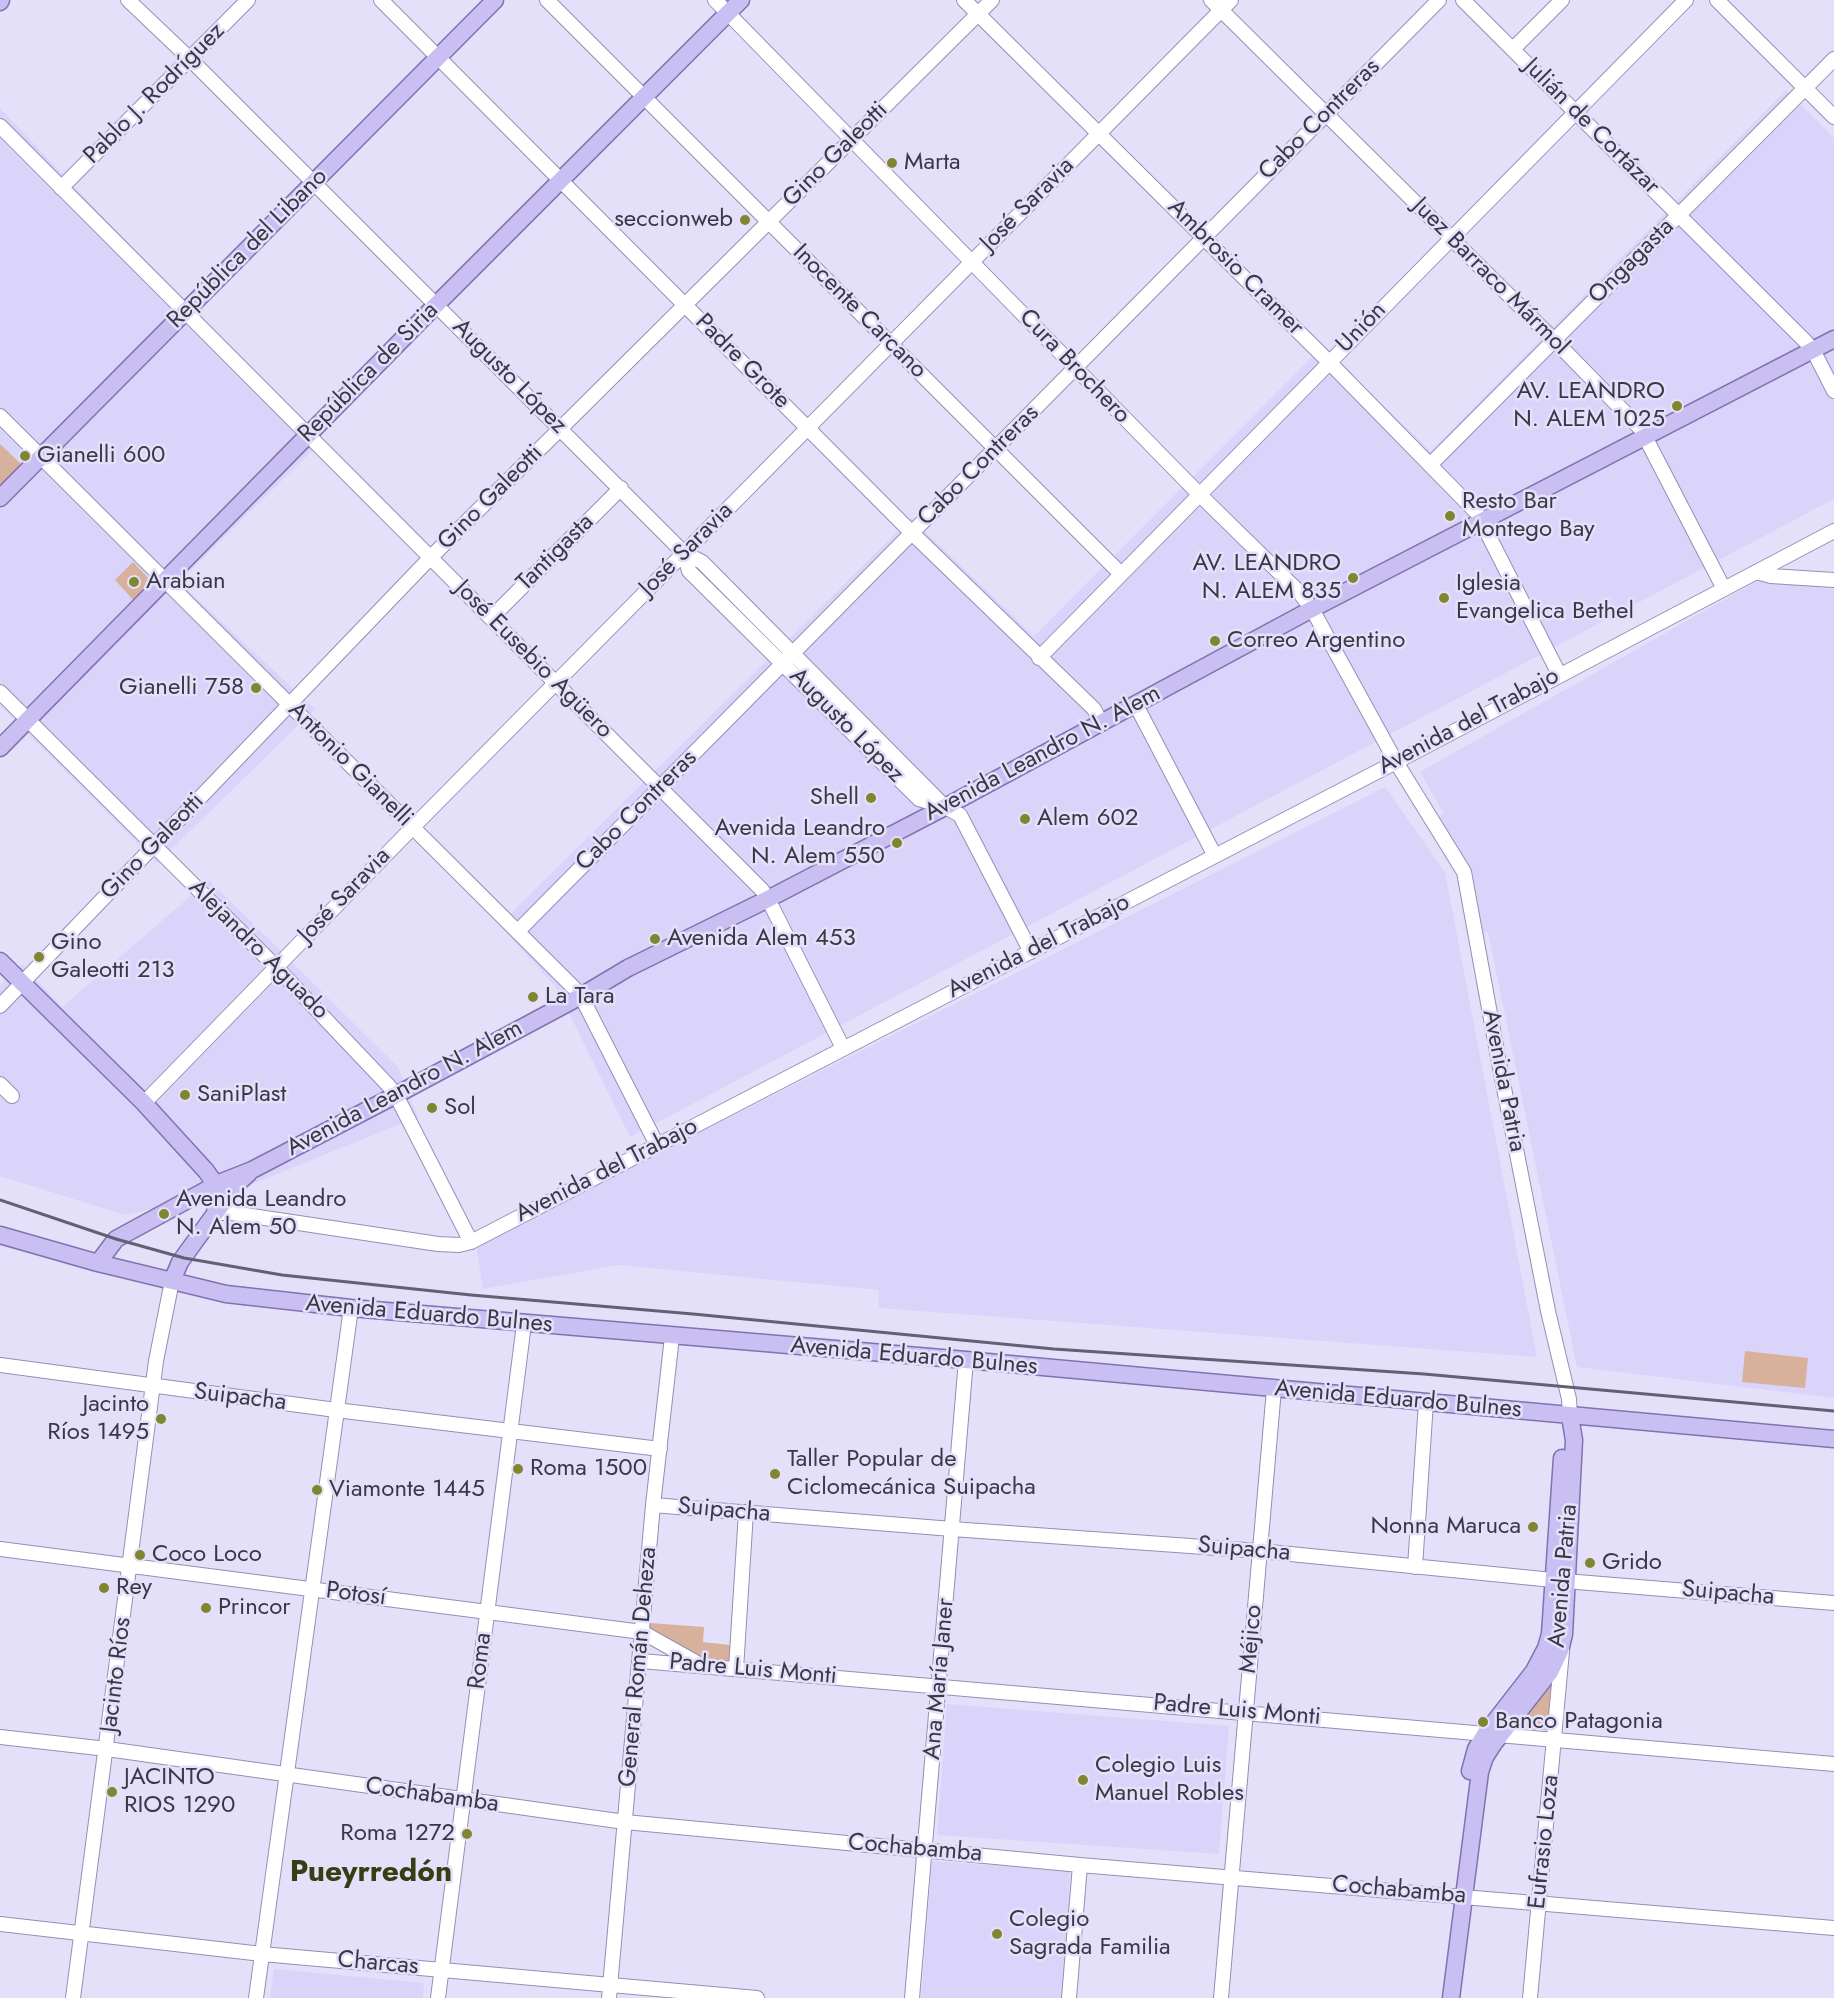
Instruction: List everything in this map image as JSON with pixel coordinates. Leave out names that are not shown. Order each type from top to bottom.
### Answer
[{"type":"main road","name":"República del Libano","points":[[0,498],[495,0]]},
{"type":"main road","name":"República de Siria","points":[[0,748],[436,305],[741,0]]},
{"type":"main road","name":"Avenida Leandro N. Alem","points":[[98,1263],[116,1239],[216,1185],[252,1170],[396,1095],[581,996],[628,968],[945,807],[1312,609],[1834,339]]},
{"type":"main road","points":[[0,961],[144,1103],[206,1171],[216,1185],[215,1213]]},
{"type":"main road","name":"Avenida Leandro N. Alem","points":[[172,1281],[180,1262],[215,1213],[235,1186],[252,1170]]},
{"type":"main road","name":"Avenida Eduardo Bulnes","points":[[0,1235],[98,1263],[226,1294],[351,1308],[672,1337],[966,1360],[1834,1439]]},
{"type":"main road","name":"Avenida Patria","points":[[1547,1677],[1546,1648],[1560,1580],[1574,1440],[1570,1416]]},
{"type":"main road","name":"Avenida Patria","points":[[1451,1998],[1472,1761],[1493,1734],[1547,1677],[1556,1663],[1564,1634],[1560,1580]]},
{"type":"main road","name":"Avenida Patria","points":[[1440,1998],[1459,1895]]},
{"type":"street","name":"Augusto López","points":[[128,0],[621,488],[684,553],[689,571],[787,658],[919,799],[945,807],[960,815],[1031,952]]},
{"type":"street","name":"Pablo J. Rodríguez","points":[[61,188],[248,0]]},
{"type":"street","name":"Padre Grote","points":[[381,0],[912,533],[1094,709],[1101,723]]},
{"type":"street","name":"Inocente Carcano","points":[[547,0],[1121,574]]},
{"type":"street","name":"Cura Brochero","points":[[715,0],[1199,494],[1299,592],[1312,609],[1396,762]]},
{"type":"street","name":"Ambrosio Cramer","points":[[964,0],[1329,362],[1477,513],[1559,674]]},
{"type":"street","name":"Gino Galeotti","points":[[0,1006],[431,557],[992,0]]},
{"type":"street","name":"Juez Barraco Mármol","points":[[1210,0],[1226,5],[1326,114],[1554,340],[1645,435],[1724,589]]},
{"type":"street","name":"Cabo Contreras","points":[[518,931],[1439,0]]},
{"type":"street","name":"Julián de Cortázar","points":[[1463,0],[1813,350],[1834,391]]},
{"type":"street","points":[[1513,49],[1562,0]]},
{"type":"street","name":"Unión","points":[[1039,658],[1686,0]]},
{"type":"street","points":[[1717,0],[1834,117]]},
{"type":"street","name":"José Saravia","points":[[144,1103],[413,827],[1226,5]]},
{"type":"street","name":"Ongagasta","points":[[1430,465],[1834,59]]},
{"type":"street","name":"José Eusebio Agüero","points":[[0,126],[768,898],[843,1048]]},
{"type":"street","name":"Antonio Gianelli","points":[[0,416],[581,996],[657,1145]]},
{"type":"street","name":"Tantigasta","points":[[491,618],[621,488]]},
{"type":"street","name":"Avenida del Trabajo","points":[[215,1213],[232,1213],[438,1244],[459,1245],[471,1242],[1396,762],[1834,531]]},
{"type":"street","points":[[1756,572],[1771,576],[1834,580]]},
{"type":"street","name":"Alejandro Aguado","points":[[0,692],[276,968],[396,1095],[471,1242]]},
{"type":"street","points":[[1136,705],[1215,856]]},
{"type":"street","name":"Avenida Patria","points":[[1396,762],[1461,866],[1466,879],[1500,1068],[1548,1311],[1569,1399],[1570,1416]]},
{"type":"street","points":[[0,1084],[12,1096]]},
{"type":"street","name":"Jacinto Ríos","points":[[73,1998],[156,1361],[172,1281]]},
{"type":"street","points":[[256,1998],[351,1308]]},
{"type":"street","name":"Roma","points":[[438,1998],[524,1324]]},
{"type":"street","name":"General Román Deheza","points":[[609,1992],[641,1661],[653,1505],[672,1337]]},
{"type":"street","name":"Ana María Janer","points":[[912,1998],[966,1360]]},
{"type":"street","name":"Suipacha","points":[[0,1365],[336,1410],[660,1449]]},
{"type":"street","name":"Méjico","points":[[1221,1998],[1274,1389]]},
{"type":"street","points":[[1415,1567],[1426,1402]]},
{"type":"street","name":"Suipacha","points":[[653,1505],[1260,1551],[1415,1567],[1834,1603]]},
{"type":"street","points":[[736,1669],[746,1512]]},
{"type":"street","name":"Potosí","points":[[0,1549],[642,1632],[704,1666]]},
{"type":"street","name":"Padre Luis Monti","points":[[641,1661],[1834,1764]]},
{"type":"street","name":"Eufrasio Loza","points":[[1530,1998],[1555,1740],[1547,1677]]},
{"type":"street","name":"Cochabamba","points":[[0,1737],[107,1749],[626,1822],[1080,1865],[1834,1928]]},
{"type":"street","points":[[1069,1998],[1080,1865]]},
{"type":"street","name":"Charcas","points":[[0,1924],[262,1954],[442,1970],[609,1992],[757,1998]]},
{"type":"shaded area","points":[[1786,90],[1834,138],[1834,499],[630,1137],[556,987],[499,925],[911,518],[1034,636],[1322,347],[1431,451]]},
{"type":"shaded area","points":[[0,108],[201,320],[323,440],[179,582],[315,709],[157,863],[0,706]]},
{"type":"shaded area","points":[[0,444],[22,465],[0,487]]},
{"type":"shaded area","name":"Arabian","points":[[133,562],[153,583],[135,602],[115,580]]},
{"type":"shaded area","points":[[1759,580],[1834,589],[1834,1398],[1577,1367],[1488,932],[1481,933],[1477,897],[1468,865],[1437,816],[1444,814],[1420,772]]},
{"type":"shaded area","points":[[1385,787],[1445,872],[1537,1357],[879,1308],[878,1290],[618,1265],[483,1289],[476,1245]]},
{"type":"shaded area","points":[[209,880],[398,1067],[418,1117],[245,1187],[125,1215],[0,1176],[0,985],[22,964],[62,1007]]},
{"type":"shaded area","points":[[1745,1351],[1808,1358],[1805,1388],[1742,1382]]},
{"type":"shaded area","points":[[650,1623],[704,1627],[703,1642],[730,1645],[729,1664],[705,1664],[649,1632]]},
{"type":"shaded area","points":[[1554,1682],[1551,1730],[1517,1729]]},
{"type":"shaded area","name":"Colegio Luis Manuel Robles","points":[[947,1704],[1229,1726],[1219,1854],[937,1835]]},
{"type":"shaded area","name":"Colegio Sagrada Familia","points":[[932,1861],[1070,1871],[1064,1998],[921,1998]]},
{"type":"shaded area","points":[[274,1969],[424,1983],[423,1998],[270,1998]]},
{"type":"railway","points":[[0,1200],[116,1239],[184,1258],[282,1275],[471,1295],[1054,1349],[1424,1374],[1834,1411]]},
{"type":"place","name":"Marta","points":[[892,163]]},
{"type":"place","name":"seccionweb","points":[[745,220]]},
{"type":"place","name":"AV. LEANDRO N. ALEM 1025","points":[[1677,406]]},
{"type":"place","name":"Gianelli 600","points":[[25,456]]},
{"type":"place","name":"Resto Bar Montego Bay","points":[[1450,516]]},
{"type":"place","name":"AV. LEANDRO N. ALEM 835","points":[[1353,578]]},
{"type":"place","name":"Arabian","points":[[134,582]]},
{"type":"place","name":"Iglesia Evangelica Bethel","points":[[1444,598]]},
{"type":"place","name":"Correo Argentino","points":[[1215,641]]},
{"type":"place","name":"Gianelli 758","points":[[256,688]]},
{"type":"place","name":"Shell","points":[[871,798]]},
{"type":"place","name":"Alem 602","points":[[1025,819]]},
{"type":"place","name":"Avenida Leandro N. Alem 550","points":[[897,843]]},
{"type":"place","name":"Avenida Alem 453","points":[[655,939]]},
{"type":"place","name":"Gino Galeotti 213","points":[[39,957]]},
{"type":"place","name":"La Tara","points":[[533,997]]},
{"type":"place","name":"SaniPlast","points":[[185,1095]]},
{"type":"place","name":"Sol","points":[[432,1108]]},
{"type":"place","name":"Avenida Leandro N. Alem 50","points":[[164,1214]]},
{"type":"place","name":"Jacinto Ríos 1495","points":[[161,1419]]},
{"type":"place","name":"Roma 1500","points":[[518,1469]]},
{"type":"place","name":"Taller Popular de Ciclomecánica Suipacha","points":[[775,1474]]},
{"type":"place","name":"Viamonte 1445","points":[[317,1490]]},
{"type":"place","name":"Nonna Maruca","points":[[1533,1527]]},
{"type":"place","name":"Coco Loco","points":[[140,1555]]},
{"type":"place","name":"Grido","points":[[1590,1563]]},
{"type":"place","name":"Rey","points":[[104,1588]]},
{"type":"place","name":"Princor","points":[[206,1608]]},
{"type":"place","name":"Banco Patagonia","points":[[1483,1722]]},
{"type":"place","name":"Colegio Luis Manuel Robles","points":[[1083,1780]]},
{"type":"place","name":"JACINTO RIOS 1290","points":[[112,1792]]},
{"type":"place","name":"Roma 1272","points":[[467,1834]]},
{"type":"place","name":"Colegio Sagrada Familia","points":[[997,1934]]},
{"type":"district","name":"Pueyrredón","points":[[371,1874]]}]
